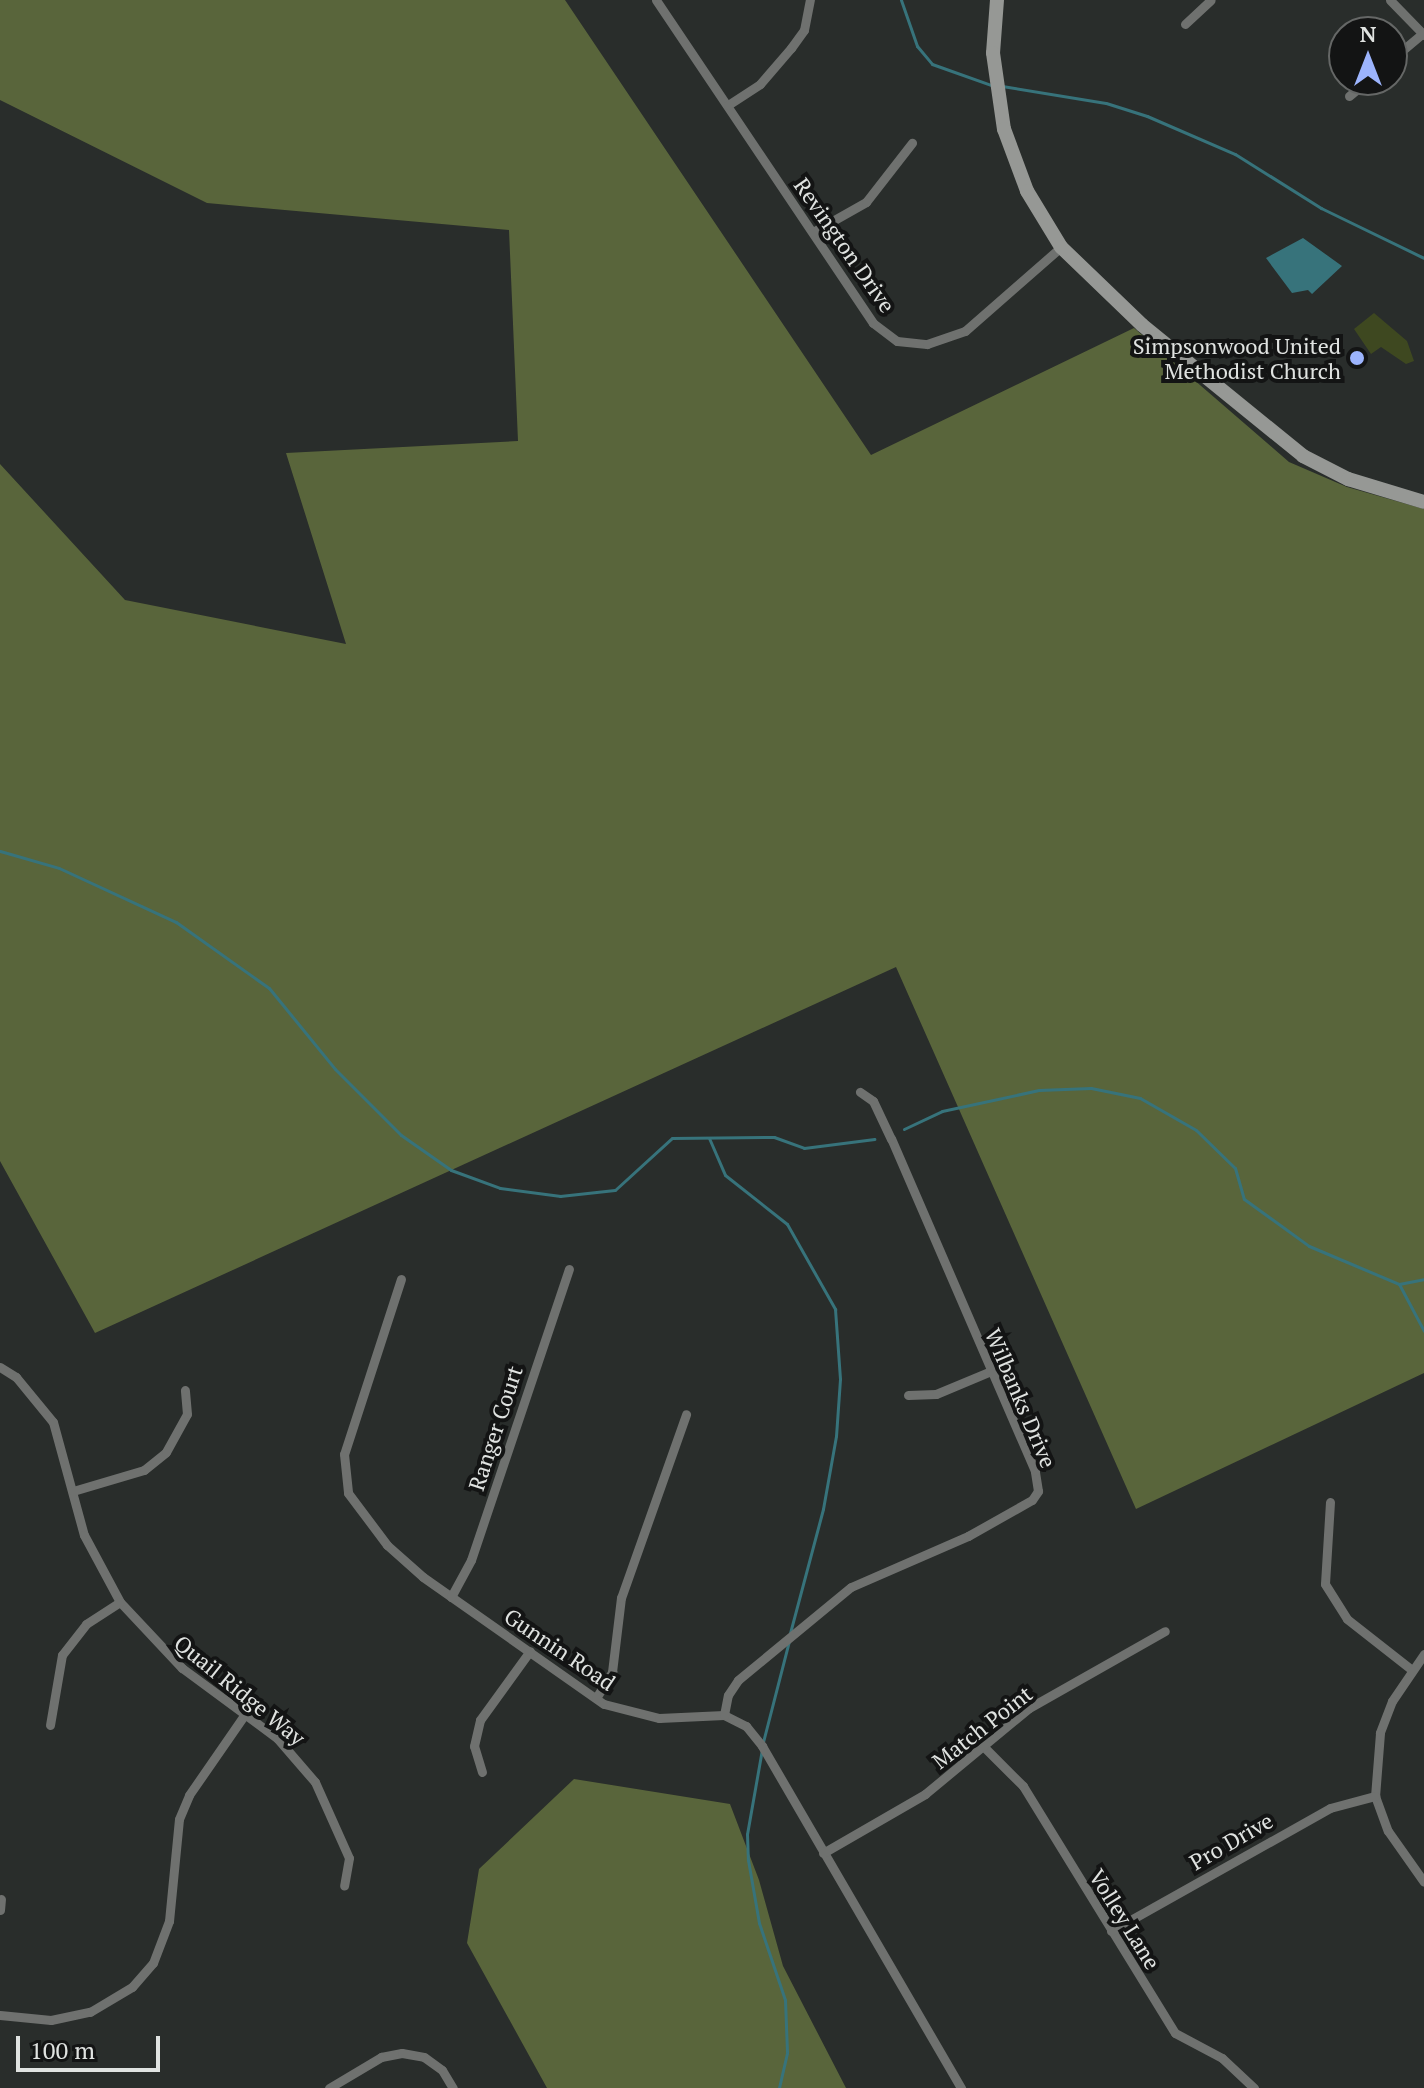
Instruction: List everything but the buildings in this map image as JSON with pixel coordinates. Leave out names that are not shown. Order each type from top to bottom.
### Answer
[{"type":"street","name":"Revington Drive","points":[[656,0],[873,323],[897,341],[927,344],[965,331],[1061,247]]},
{"type":"street","points":[[728,105],[760,84],[791,48],[804,30],[810,0]]},
{"type":"street","points":[[997,0],[993,53],[1004,129],[1027,191],[1061,247],[1142,325],[1303,456],[1348,479],[1424,502]]},
{"type":"street","points":[[1185,24],[1211,0]]},
{"type":"street","points":[[1390,0],[1423,35]]},
{"type":"street","points":[[813,232],[866,202],[912,143]]},
{"type":"street","name":"Wilbanks Drive","points":[[724,1715],[728,1695],[738,1680],[851,1587],[968,1536],[1032,1500],[1038,1491],[1035,1471],[879,1113],[860,1092]]},
{"type":"street","name":"Ranger Court","points":[[451,1597],[471,1560],[569,1269]]},
{"type":"street","name":"Gunnin Road","points":[[401,1279],[344,1454],[343,1474],[348,1493],[387,1545],[451,1597],[596,1698],[632,1714],[659,1718],[724,1715]]},
{"type":"street","name":"Quail Ridge Way","points":[[0,1367],[32,1393],[53,1422],[84,1535],[120,1602],[182,1668],[294,1754],[323,1795],[349,1858],[344,1886]]},
{"type":"street","points":[[908,1395],[936,1394],[991,1371]]},
{"type":"street","points":[[73,1491],[144,1470],[166,1452],[187,1414],[185,1390]]},
{"type":"street","points":[[596,1698],[612,1672],[621,1598],[686,1414]]},
{"type":"street","points":[[1330,1502],[1325,1584],[1347,1619],[1412,1670]]},
{"type":"street","points":[[50,1725],[62,1655],[86,1624],[120,1602]]},
{"type":"street","name":"Match Point","points":[[823,1853],[925,1794],[985,1748],[1029,1708],[1165,1631]]},
{"type":"street","points":[[482,1772],[474,1746],[480,1720],[530,1651]]},
{"type":"street","points":[[1424,1654],[1392,1701],[1380,1733],[1375,1796],[1388,1831],[1424,1882]]},
{"type":"street","points":[[0,2015],[51,2020],[90,2012],[132,1987],[153,1963],[169,1921],[179,1819],[189,1795],[245,1714]]},
{"type":"street","points":[[724,1715],[736,1719],[762,1746],[961,2088]]},
{"type":"street","name":"Volley Lane","points":[[985,1748],[1023,1786],[1175,2033],[1222,2058],[1254,2088]]},
{"type":"street","name":"Pro Drive","points":[[1111,1931],[1330,1808],[1375,1796]]},
{"type":"street","points":[[0,1910],[1,1899]]},
{"type":"street","points":[[329,2088],[381,2057],[402,2053],[424,2057],[442,2070],[453,2088]]},
{"type":"green space","points":[[0,0],[565,0],[871,455],[1134,328],[1289,462],[1347,487],[1424,509],[1424,1373],[1136,1509],[896,967],[95,1333],[0,1161],[0,464],[125,600],[346,644],[286,453],[518,441],[509,230],[207,203],[0,100]]},
{"type":"green space","points":[[1374,313],[1407,341],[1414,361],[1406,364],[1381,347],[1371,354],[1354,329]]},
{"type":"green space","points":[[574,1779],[730,1804],[759,1880],[783,1966],[846,2088],[547,2088],[467,1943],[479,1869]]},
{"type":"water","points":[[1303,238],[1342,266],[1312,294],[1308,290],[1292,293],[1266,258]]},
{"type":"waterway","points":[[901,0],[917,46],[932,64],[991,85]]},
{"type":"waterway","points":[[1002,86],[1106,103],[1147,116],[1235,154],[1321,208],[1424,258]]},
{"type":"waterway","points":[[0,851],[59,868],[176,922],[269,988],[335,1069],[401,1135],[451,1170],[500,1188],[560,1196],[615,1190],[672,1138],[774,1137],[804,1148],[874,1139]]},
{"type":"waterway","points":[[904,1129],[942,1111],[1039,1090],[1091,1088],[1140,1098],[1196,1130],[1235,1168],[1244,1199],[1309,1246],[1399,1284],[1424,1279]]},
{"type":"waterway","points":[[709,1138],[725,1175],[787,1224],[835,1309],[840,1379],[836,1436],[823,1509],[790,1633]]},
{"type":"waterway","points":[[1399,1284],[1424,1331]]},
{"type":"waterway","points":[[763,1742],[789,1641]]},
{"type":"waterway","points":[[762,1749],[747,1834],[748,1860],[759,1923],[785,2000],[787,2053],[779,2088]]},
{"type":"place","name":"Simpsonwood United Methodist Church","points":[[1357,358]]}]
